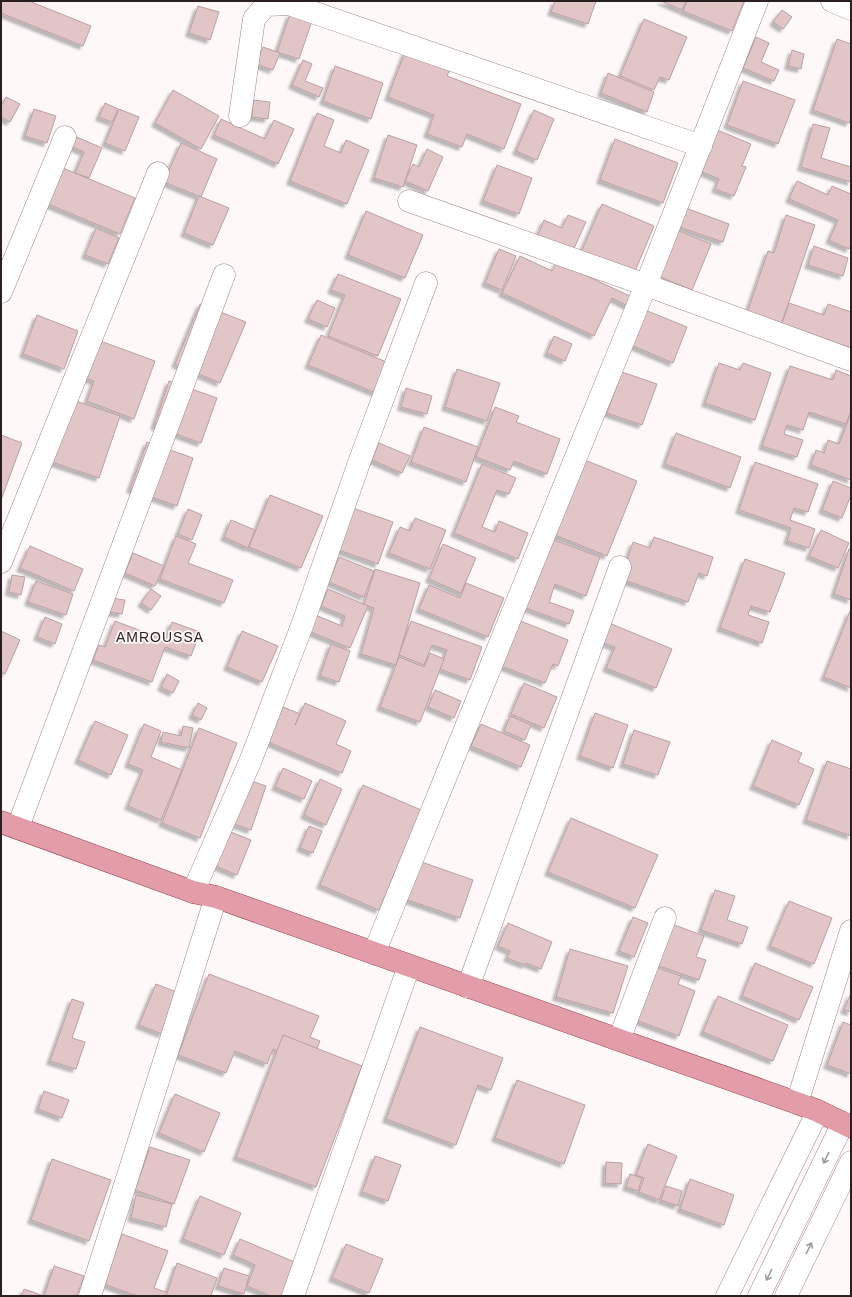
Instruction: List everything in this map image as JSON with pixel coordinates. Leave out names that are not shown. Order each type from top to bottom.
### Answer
[{"type":"main road","points":[[9,825],[193,892],[216,897],[797,1103],[847,1125]]},
{"type":"street","points":[[374,953],[646,285],[757,1]]},
{"type":"street","points":[[832,1],[851,9]]},
{"type":"street","points":[[240,116],[254,19],[266,5],[289,4],[701,146]]},
{"type":"street","points":[[1,292],[65,136]]},
{"type":"street","points":[[1,562],[158,173]]},
{"type":"street","points":[[409,201],[851,360]]},
{"type":"street","points":[[9,825],[224,275]]},
{"type":"street","points":[[193,892],[250,762],[284,675],[360,460],[426,284]]},
{"type":"street","points":[[468,987],[620,567]]},
{"type":"street","points":[[90,1296],[216,897]]},
{"type":"street","points":[[619,1040],[665,918]]},
{"type":"street","points":[[797,1103],[851,931]]},
{"type":"street","points":[[293,1296],[409,966]]},
{"type":"street","points":[[727,1296],[818,1111]]},
{"type":"street","points":[[759,1296],[847,1125]]},
{"type":"street","points":[[786,1296],[851,1162]]},
{"type":"building","points":[[1,1],[29,1],[91,26],[83,46],[1,13]]},
{"type":"building","points":[[555,1],[596,1],[588,24],[551,12]]},
{"type":"building","points":[[661,1],[686,1],[682,10]]},
{"type":"building","points":[[687,1],[744,1],[732,31],[683,11]]},
{"type":"building","points":[[198,6],[219,12],[210,40],[189,33]]},
{"type":"building","points":[[782,10],[792,17],[783,29],[773,22]]},
{"type":"building","points":[[290,14],[312,21],[299,59],[277,52]]},
{"type":"building","points":[[644,19],[687,37],[669,80],[660,77],[654,90],[620,76]]},
{"type":"building","points":[[756,37],[769,43],[761,62],[779,70],[774,81],[743,68]]},
{"type":"building","points":[[837,39],[851,44],[851,118],[849,123],[813,110]]},
{"type":"building","points":[[263,47],[280,53],[273,70],[256,64]]},
{"type":"building","points":[[792,50],[804,54],[801,69],[788,66]]},
{"type":"building","points":[[405,52],[450,69],[447,76],[521,104],[504,149],[467,134],[462,147],[427,134],[434,115],[388,97]]},
{"type":"building","points":[[303,60],[312,64],[305,81],[323,88],[319,97],[292,85]]},
{"type":"building","points":[[335,66],[383,83],[371,119],[323,101]]},
{"type":"building","points":[[608,73],[654,92],[647,112],[601,93]]},
{"type":"building","points":[[743,81],[795,100],[778,144],[727,125]]},
{"type":"building","points":[[173,90],[219,116],[201,149],[155,123]]},
{"type":"building","points":[[6,97],[20,104],[10,122],[1,117],[1,106]]},
{"type":"building","points":[[253,100],[270,102],[268,119],[252,117]]},
{"type":"building","points":[[105,103],[118,109],[112,122],[99,117]]},
{"type":"building","points":[[34,109],[56,116],[47,143],[25,136]]},
{"type":"building","points":[[119,109],[139,117],[125,151],[105,143]]},
{"type":"building","points":[[534,110],[554,119],[537,160],[516,151]]},
{"type":"building","points":[[317,113],[334,120],[324,146],[341,153],[346,140],[369,150],[347,204],[290,181]]},
{"type":"building","points":[[221,119],[265,139],[274,120],[294,129],[278,164],[214,135]]},
{"type":"building","points":[[813,124],[830,128],[821,158],[851,167],[851,182],[801,167]]},
{"type":"building","points":[[710,127],[751,144],[742,166],[746,167],[734,196],[715,189],[719,179],[693,168]]},
{"type":"building","points":[[72,135],[102,148],[89,178],[75,173],[84,152],[68,145]]},
{"type":"building","points":[[388,135],[417,145],[403,187],[374,178]]},
{"type":"building","points":[[615,139],[678,163],[663,203],[600,180]]},
{"type":"building","points":[[181,143],[217,159],[201,197],[164,182]]},
{"type":"building","points":[[427,149],[443,157],[428,191],[405,181],[413,164],[419,167]]},
{"type":"building","points":[[497,165],[532,178],[519,214],[483,201]]},
{"type":"building","points":[[58,166],[135,198],[120,234],[43,202]]},
{"type":"building","points":[[797,181],[828,195],[832,186],[851,194],[851,244],[849,249],[829,240],[838,220],[789,199]]},
{"type":"building","points":[[199,196],[229,208],[213,245],[184,233]]},
{"type":"building","points":[[602,204],[654,226],[633,276],[579,257]]},
{"type":"building","points":[[683,207],[729,224],[723,242],[676,226]]},
{"type":"building","points":[[366,211],[423,235],[405,278],[348,255]]},
{"type":"building","points":[[568,215],[586,222],[571,255],[536,240],[544,220],[562,228]]},
{"type":"building","points":[[786,215],[815,225],[779,331],[745,319],[768,251],[774,253]]},
{"type":"building","points":[[96,228],[119,238],[108,264],[85,255]]},
{"type":"building","points":[[674,229],[711,244],[692,290],[655,275]]},
{"type":"building","points":[[814,246],[848,258],[843,276],[808,265]]},
{"type":"building","points":[[499,249],[516,256],[502,290],[485,283]]},
{"type":"building","points":[[520,256],[552,271],[557,262],[632,297],[628,306],[612,298],[594,336],[502,293]]},
{"type":"building","points":[[338,274],[401,299],[378,356],[328,336],[345,295],[331,290]]},
{"type":"building","points":[[317,300],[335,308],[327,327],[308,319]]},
{"type":"building","points":[[789,303],[824,315],[828,304],[851,312],[851,356],[779,332]]},
{"type":"building","points":[[200,304],[246,322],[220,383],[175,364]]},
{"type":"building","points":[[645,310],[687,327],[673,363],[631,345]]},
{"type":"building","points":[[37,315],[78,331],[64,369],[23,354]]},
{"type":"building","points":[[84,335],[155,361],[134,419],[87,401],[94,381],[71,373]]},
{"type":"building","points":[[321,335],[389,363],[376,393],[308,365]]},
{"type":"building","points":[[554,336],[572,344],[565,361],[547,353]]},
{"type":"building","points":[[719,363],[740,370],[743,363],[771,373],[755,420],[705,403]]},
{"type":"building","points":[[790,366],[833,380],[836,370],[851,376],[851,411],[846,424],[809,412],[803,430],[787,425],[784,434],[803,440],[797,457],[762,446]]},
{"type":"building","points":[[457,369],[500,383],[487,421],[445,407]]},
{"type":"building","points":[[622,372],[657,384],[642,425],[607,413]]},
{"type":"building","points":[[169,381],[217,398],[201,443],[154,426]]},
{"type":"building","points":[[406,388],[432,396],[427,414],[401,407]]},
{"type":"building","points":[[61,396],[120,416],[99,478],[40,458]]},
{"type":"building","points":[[495,407],[519,416],[516,422],[560,439],[547,474],[514,461],[510,470],[476,457]]},
{"type":"building","points":[[850,415],[851,480],[811,465],[816,450],[824,453],[828,440],[839,444]]},
{"type":"building","points":[[424,427],[478,447],[466,482],[411,462]]},
{"type":"building","points":[[676,433],[741,457],[730,488],[665,464]]},
{"type":"building","points":[[1,435],[22,443],[1,500]]},
{"type":"building","points":[[147,442],[193,458],[177,506],[130,489]]},
{"type":"building","points":[[379,443],[410,456],[402,473],[372,460]]},
{"type":"building","points":[[580,458],[637,481],[607,556],[550,533]]},
{"type":"building","points":[[755,462],[818,484],[808,512],[794,508],[790,520],[815,529],[809,548],[787,541],[791,528],[739,510]]},
{"type":"building","points":[[482,464],[516,478],[509,494],[497,490],[482,527],[495,532],[499,521],[528,533],[518,559],[454,533]]},
{"type":"building","points":[[833,481],[851,488],[851,495],[842,518],[822,510]]},
{"type":"building","points":[[270,495],[323,516],[301,568],[249,547]]},
{"type":"building","points":[[350,507],[393,522],[378,564],[336,549]]},
{"type":"building","points":[[188,509],[202,515],[192,540],[178,534]]},
{"type":"building","points":[[415,518],[446,530],[430,569],[389,553],[400,527],[410,531]]},
{"type":"building","points":[[231,520],[255,530],[248,548],[224,537]]},
{"type":"building","points":[[821,530],[849,543],[838,568],[809,556]]},
{"type":"building","points":[[176,536],[196,544],[188,563],[233,580],[224,603],[160,579]]},
{"type":"building","points":[[654,537],[713,557],[707,576],[699,573],[688,602],[621,579],[633,542],[650,548]]},
{"type":"building","points":[[551,539],[600,557],[586,596],[555,584],[549,602],[574,611],[569,624],[526,608]]},
{"type":"building","points":[[443,544],[476,558],[461,593],[429,579]]},
{"type":"building","points":[[30,546],[83,569],[74,591],[20,568]]},
{"type":"building","points":[[849,549],[851,549],[851,600],[834,594]]},
{"type":"building","points":[[133,553],[164,566],[155,586],[125,573]]},
{"type":"building","points":[[339,557],[374,571],[364,597],[329,582]]},
{"type":"building","points":[[745,559],[785,573],[770,612],[751,606],[748,615],[769,622],[762,643],[720,628]]},
{"type":"building","points":[[375,569],[420,583],[396,665],[361,654],[374,608],[364,605]]},
{"type":"building","points":[[12,575],[25,577],[21,595],[9,592]]},
{"type":"building","points":[[36,581],[73,594],[66,615],[28,602]]},
{"type":"building","points":[[466,583],[504,598],[488,637],[419,609],[429,585],[460,598]]},
{"type":"building","points":[[151,589],[161,596],[151,610],[141,603]]},
{"type":"building","points":[[328,589],[368,606],[350,648],[306,630],[313,614],[342,626],[345,616],[321,606]]},
{"type":"building","points":[[112,598],[125,600],[122,614],[109,612]]},
{"type":"building","points":[[850,611],[851,612],[851,688],[824,677]]},
{"type":"building","points":[[45,617],[62,624],[55,644],[37,637]]},
{"type":"building","points":[[518,620],[568,640],[558,666],[553,664],[545,683],[499,665]]},
{"type":"building","points":[[115,621],[165,640],[172,622],[200,632],[191,656],[165,647],[152,682],[93,660],[99,645],[105,647]]},
{"type":"building","points":[[411,621],[482,647],[470,680],[440,669],[447,650],[432,645],[424,665],[399,655]]},
{"type":"building","points":[[609,623],[672,649],[656,688],[606,668],[615,647],[601,642]]},
{"type":"building","points":[[1,631],[20,640],[5,674],[1,672]]},
{"type":"building","points":[[242,631],[278,646],[262,682],[227,667]]},
{"type":"building","points":[[331,644],[350,651],[339,682],[320,676]]},
{"type":"building","points":[[430,653],[444,659],[420,722],[380,707],[399,657],[424,667]]},
{"type":"building","points":[[167,674],[179,681],[173,693],[161,687]]},
{"type":"building","points":[[524,683],[557,697],[544,728],[511,714]]},
{"type":"building","points":[[435,690],[461,701],[454,718],[428,707]]},
{"type":"building","points":[[198,703],[207,708],[201,720],[192,715]]},
{"type":"building","points":[[305,703],[346,721],[336,744],[351,751],[342,773],[268,742],[283,707],[300,714]]},
{"type":"building","points":[[595,713],[628,725],[613,768],[580,756]]},
{"type":"building","points":[[510,716],[531,725],[525,740],[504,731]]},
{"type":"building","points":[[95,721],[128,735],[111,775],[78,760]]},
{"type":"building","points":[[144,724],[161,731],[151,757],[182,770],[161,820],[128,806],[143,770],[128,764]]},
{"type":"building","points":[[481,724],[530,745],[521,767],[471,746]]},
{"type":"building","points":[[183,726],[193,728],[189,748],[161,742],[163,732],[181,736]]},
{"type":"building","points":[[199,728],[237,743],[200,838],[162,823]]},
{"type":"building","points":[[634,730],[670,742],[658,775],[623,764]]},
{"type":"building","points":[[772,740],[802,753],[798,762],[814,769],[799,805],[753,786]]},
{"type":"building","points":[[827,761],[851,769],[851,836],[806,820]]},
{"type":"building","points":[[283,768],[312,781],[304,799],[275,787]]},
{"type":"building","points":[[240,777],[266,786],[251,830],[225,821]]},
{"type":"building","points":[[320,779],[342,789],[326,825],[304,815]]},
{"type":"building","points":[[363,785],[421,810],[379,910],[320,885]]},
{"type":"building","points":[[571,818],[658,855],[635,908],[548,872]]},
{"type":"building","points":[[309,826],[322,831],[313,853],[300,848]]},
{"type":"building","points":[[223,829],[251,840],[237,875],[209,863]]},
{"type":"building","points":[[416,860],[473,880],[460,918],[402,898]]},
{"type":"building","points":[[715,890],[735,896],[727,920],[748,927],[742,944],[701,930]]},
{"type":"building","points":[[789,901],[832,918],[814,964],[770,946]]},
{"type":"building","points":[[633,917],[648,923],[634,957],[619,951]]},
{"type":"building","points":[[508,923],[552,942],[541,969],[507,958],[510,951],[498,946]]},
{"type":"building","points":[[669,923],[704,936],[696,957],[706,960],[699,980],[654,964]]},
{"type":"building","points":[[570,949],[628,966],[613,1013],[556,997]]},
{"type":"building","points":[[755,963],[813,987],[799,1020],[742,996]]},
{"type":"building","points":[[652,966],[681,976],[678,984],[695,991],[679,1036],[633,1019]]},
{"type":"building","points":[[209,974],[319,1016],[310,1037],[320,1041],[316,1051],[305,1047],[300,1059],[273,1049],[267,1064],[235,1051],[226,1073],[178,1055]]},
{"type":"building","points":[[156,984],[179,993],[162,1034],[139,1025]]},
{"type":"building","points":[[851,993],[851,1012],[844,1010]]},
{"type":"building","points":[[718,996],[788,1025],[773,1061],[703,1032]]},
{"type":"building","points":[[72,999],[84,1003],[72,1038],[85,1042],[76,1069],[50,1061]]},
{"type":"building","points":[[843,1022],[851,1025],[851,1074],[827,1065]]},
{"type":"building","points":[[420,1027],[503,1058],[491,1090],[478,1085],[456,1145],[386,1119]]},
{"type":"building","points":[[283,1035],[362,1066],[316,1187],[236,1157]]},
{"type":"building","points":[[517,1080],[585,1105],[564,1164],[495,1138]]},
{"type":"building","points":[[44,1091],[69,1100],[62,1118],[38,1109]]},
{"type":"building","points":[[175,1094],[220,1113],[204,1152],[159,1133]]},
{"type":"building","points":[[648,1144],[677,1156],[659,1200],[639,1192],[644,1178],[636,1175]]},
{"type":"building","points":[[150,1147],[190,1160],[174,1204],[135,1190]]},
{"type":"building","points":[[375,1156],[401,1165],[388,1201],[362,1192]]},
{"type":"building","points":[[52,1159],[111,1180],[89,1241],[31,1220]]},
{"type":"building","points":[[606,1162],[622,1163],[621,1184],[605,1183]]},
{"type":"building","points":[[630,1174],[642,1178],[638,1191],[626,1187]]},
{"type":"building","points":[[690,1179],[734,1195],[724,1225],[680,1209]]},
{"type":"building","points":[[666,1186],[682,1191],[678,1206],[661,1200]]},
{"type":"building","points":[[136,1195],[172,1204],[166,1227],[131,1218]]},
{"type":"building","points":[[200,1196],[241,1213],[224,1255],[183,1239]]},
{"type":"building","points":[[122,1234],[168,1251],[154,1288],[168,1293],[167,1296],[137,1296],[104,1284]]},
{"type":"building","points":[[240,1239],[297,1263],[283,1296],[271,1296],[247,1286],[255,1265],[233,1255]]},
{"type":"building","points":[[346,1244],[383,1259],[369,1293],[332,1278]]},
{"type":"building","points":[[177,1263],[217,1278],[211,1296],[166,1296]]},
{"type":"building","points":[[54,1266],[84,1276],[77,1296],[44,1296]]},
{"type":"building","points":[[224,1268],[249,1276],[244,1294],[218,1286]]},
{"type":"building","points":[[24,1289],[44,1296],[22,1296]]},
{"type":"district","name":"AMROUSSA","points":[[160,637]]}]
